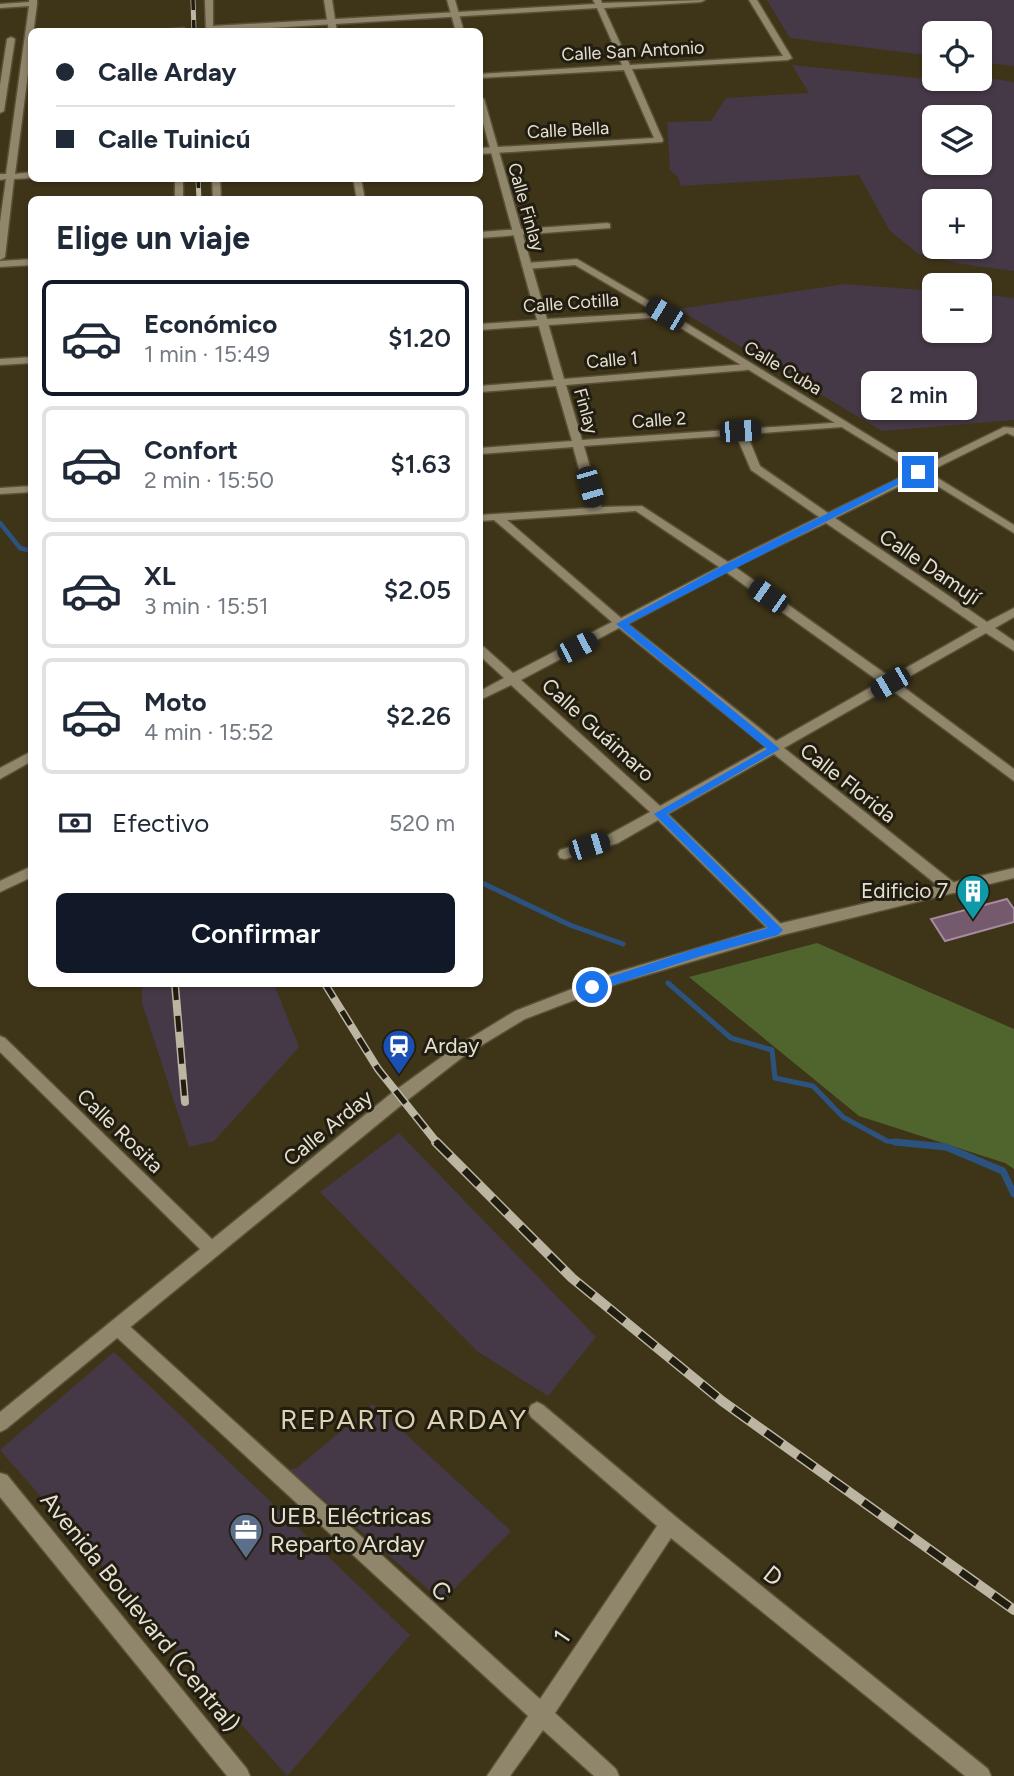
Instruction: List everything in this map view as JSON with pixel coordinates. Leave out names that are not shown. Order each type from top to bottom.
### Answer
[{"type":"street","points":[[209,0],[210,28]]},
{"type":"street","points":[[328,0],[332,28]]},
{"type":"street","points":[[451,0],[459,28]]},
{"type":"street","points":[[237,28],[599,3],[701,0]]},
{"type":"street","name":"Calle San Antonio","points":[[483,76],[788,58],[753,0]]},
{"type":"street","points":[[0,6],[33,2],[31,28]]},
{"type":"street","points":[[599,3],[628,67]]},
{"type":"street","points":[[0,39],[28,38]]},
{"type":"street","points":[[11,39],[0,105],[28,101]]},
{"type":"street","points":[[0,257],[5,177],[28,51]]},
{"type":"street","name":"Calle Bella","points":[[483,151],[659,140],[628,67]]},
{"type":"street","name":"Calle Finlay","points":[[483,110],[543,323]]},
{"type":"street","points":[[5,177],[28,175]]},
{"type":"street","points":[[483,235],[607,226]]},
{"type":"street","points":[[0,264],[28,262]]},
{"type":"street","name":"Calle Cuba","points":[[527,266],[578,262],[1014,530]]},
{"type":"street","name":"Calle Cotilla","points":[[483,327],[665,314]]},
{"type":"street","name":"Finlay","points":[[543,323],[596,508]]},
{"type":"street","points":[[0,362],[28,360]]},
{"type":"street","name":"Calle 1","points":[[483,389],[747,367]]},
{"type":"street","name":"Calle 2","points":[[483,451],[842,424]]},
{"type":"street","name":"Calle Damují","points":[[740,431],[755,468],[825,519],[1014,647]]},
{"type":"street","points":[[483,695],[727,567],[918,472],[1011,431]]},
{"type":"street","points":[[0,491],[28,489]]},
{"type":"street","points":[[483,518],[596,508],[638,508],[727,567],[890,683],[1014,776]]},
{"type":"street","name":"Calle Florida","points":[[496,516],[621,624],[952,889]]},
{"type":"street","points":[[565,854],[613,839],[660,814],[1014,612]]},
{"type":"street","name":"Calle Guáimaro","points":[[483,653],[660,814],[778,930]]},
{"type":"street","points":[[0,774],[28,757]]},
{"type":"street","points":[[0,887],[28,873]]},
{"type":"street","name":"Calle Arday","points":[[0,1423],[399,1097],[459,1052],[520,1015],[616,978],[778,930],[1014,873]]},
{"type":"street","name":"Calle Rosita","points":[[0,1042],[212,1250]]},
{"type":"street","name":"C","points":[[118,1327],[609,1776]]},
{"type":"street","name":"D","points":[[537,1411],[669,1524],[981,1776]]},
{"type":"street","name":"Avenida Boulevard (Central)","points":[[0,1482],[240,1776]]},
{"type":"street","name":"1","points":[[497,1776],[541,1716],[669,1524]]},
{"type":"shaded area","points":[[767,0],[1014,0],[1014,66],[992,63],[992,21],[922,21],[922,54],[790,38]]},
{"type":"shaded area","points":[[792,65],[922,79],[922,91],[992,91],[992,79],[1014,82],[1014,271],[940,259],[992,259],[992,189],[922,189],[922,255],[890,231],[859,175],[681,186],[678,177],[670,170],[667,122],[711,121],[726,98],[809,93]]},
{"type":"shaded area","points":[[845,284],[922,290],[922,343],[992,343],[992,295],[1014,298],[1014,420],[882,431],[678,309]]},
{"type":"shaded area","points":[[142,987],[275,987],[299,1047],[214,1141],[189,1147],[142,1003]]},
{"type":"shaded area","points":[[399,1133],[596,1337],[548,1396],[477,1351],[320,1192]]},
{"type":"shaded area","points":[[114,1352],[410,1635],[287,1776],[0,1450]]},
{"type":"shaded area","points":[[373,1404],[511,1531],[442,1601],[289,1470],[297,1468]]},
{"type":"green space","points":[[817,943],[1014,1029],[1014,1169],[1005,1163],[859,1116],[689,977]]},
{"type":"building","name":"Edificio 7","points":[[1007,899],[1014,909],[1014,922],[945,941],[931,919]]},
{"type":"waterway","points":[[0,523],[20,548],[28,550]]},
{"type":"waterway","points":[[483,883],[570,925],[623,944]]},
{"type":"waterway","points":[[668,983],[731,1038],[772,1050],[775,1078],[813,1086],[843,1117],[887,1141],[897,1142]]},
{"type":"waterway","points":[[897,1142],[946,1147],[1003,1171],[1014,1194]]},
{"type":"waterway","points":[[897,1142],[912,1144]]},
{"type":"railway","points":[[193,0],[194,28]]},
{"type":"railway","points":[[198,182],[199,196]]},
{"type":"railway","points":[[175,987],[185,1102]]},
{"type":"railway","points":[[327,987],[378,1069],[438,1144]]},
{"type":"railway","points":[[438,1144],[572,1278],[722,1401],[1014,1610]]},
{"type":"place","name":"Edificio 7","points":[[973,921]]},
{"type":"place","name":"Arday","points":[[399,1076]]},
{"type":"place","name":"UEB. Eléctricas Reparto Arday","points":[[246,1560]]},
{"type":"district","name":"REPARTO ARDAY","points":[[404,1419]]},
{"type":"route","points":[[592,987],[701,951],[778,930],[660,814],[774,749],[621,624],[727,567],[918,472]]}]
